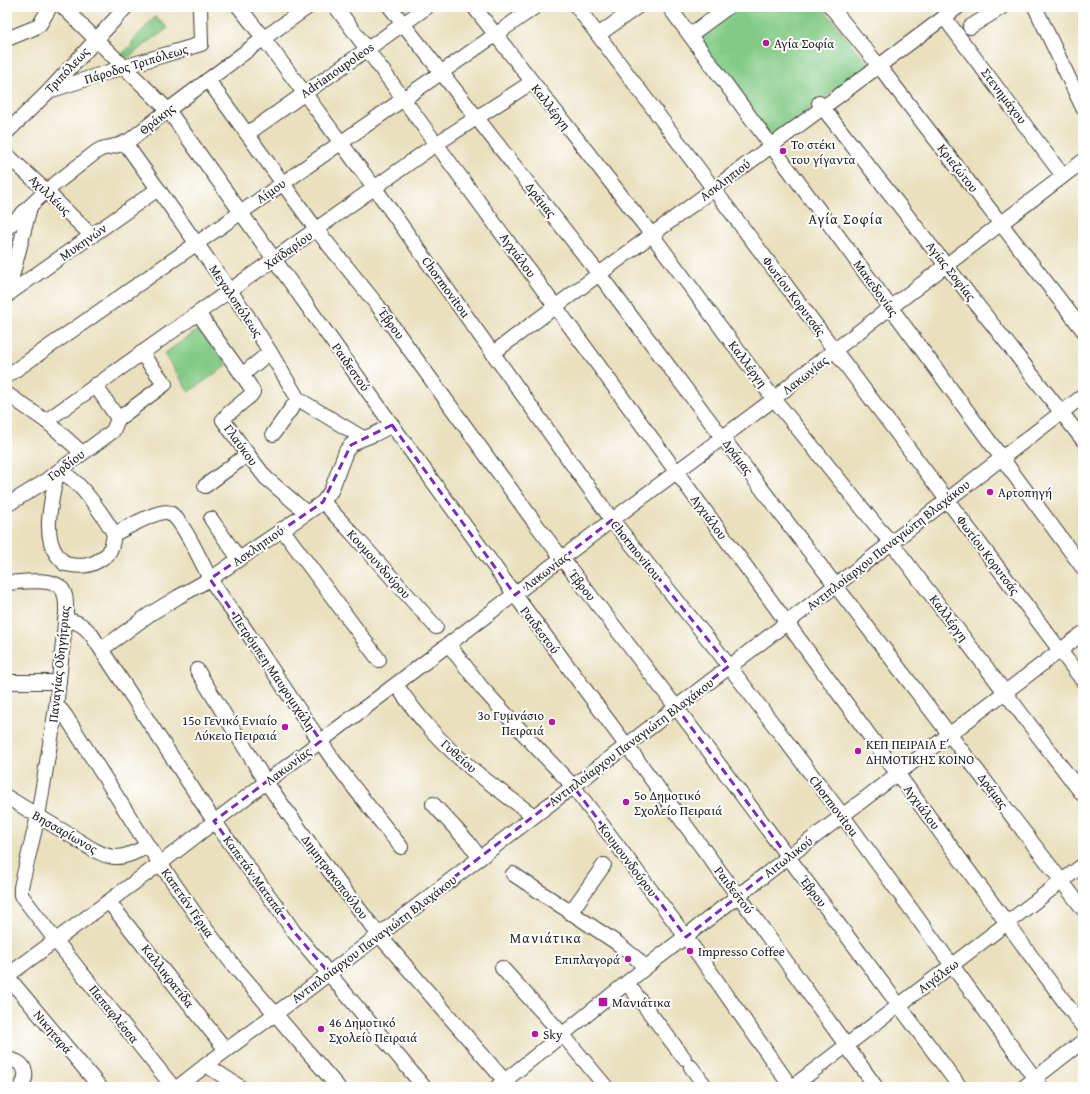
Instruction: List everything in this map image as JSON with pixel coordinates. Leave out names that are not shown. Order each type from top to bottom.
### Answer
[{"type":"street","points":[[7,39],[40,24],[50,7]]},
{"type":"street","name":"Ραιδεστού","points":[[64,7],[168,110],[515,595],[744,903],[876,1087]]},
{"type":"street","name":"Τριπόλεως","points":[[7,132],[49,91],[126,7]]},
{"type":"street","name":"Πάροδος Τριπόλεως","points":[[49,91],[201,44],[200,7]]},
{"type":"street","name":"Chormovitou","points":[[239,7],[264,38],[340,143],[374,187],[612,520],[729,666],[952,965],[1033,1084]]},
{"type":"street","name":"Θράκης","points":[[7,228],[46,191],[96,152],[101,149],[125,143],[264,38],[308,7]]},
{"type":"street","name":"Αγχιάλου","points":[[336,7],[1083,1027]]},
{"type":"street","name":"Δράμας","points":[[390,7],[599,274],[1083,909]]},
{"type":"street","name":"Adrianoupoleos","points":[[247,134],[427,7]]},
{"type":"street","name":"Καλλέργη","points":[[474,7],[652,235],[774,399],[891,542],[1083,795]]},
{"type":"street","name":"Αίμου","points":[[7,376],[535,7]]},
{"type":"street","name":"Φωτίου Κορυτσάς","points":[[577,7],[1083,681]]},
{"type":"street","points":[[598,36],[637,7]]},
{"type":"street","name":"Μακεδονίας","points":[[669,7],[1083,568]]},
{"type":"street","points":[[690,35],[728,7]]},
{"type":"street","name":"Κριεζώτου","points":[[831,7],[879,66],[1083,330]]},
{"type":"street","name":"Ασκληπιού","points":[[493,353],[714,189],[820,105],[879,66],[958,7]]},
{"type":"street","points":[[970,28],[1002,7]]},
{"type":"street","points":[[1035,7],[1083,108]]},
{"type":"street","name":"Στενημάχου","points":[[944,17],[1063,176]]},
{"type":"street","name":"Έβρου","points":[[208,80],[316,229],[378,306],[516,498],[676,707],[960,1087]]},
{"type":"street","name":"Χαϊδαρίου","points":[[46,421],[374,187],[436,144],[532,82]]},
{"type":"street","name":"Αγίας Σοφίας","points":[[820,105],[1083,440]]},
{"type":"street","name":"Μεγαλοπόλεως","points":[[125,143],[230,291],[270,352],[298,399],[364,438]]},
{"type":"street","name":"Αχιλλέως","points":[[7,155],[92,236]]},
{"type":"street","name":"Λακωνίας","points":[[7,976],[161,863],[214,821],[774,399],[1083,161]]},
{"type":"street","name":"Μυκηνών","points":[[7,296],[158,189]]},
{"type":"street","points":[[7,296],[12,261],[30,206]]},
{"type":"street","name":"Γλαύκου","points":[[198,313],[253,392],[223,420],[266,478],[307,513]]},
{"type":"street","points":[[242,375],[270,352]]},
{"type":"street","name":"Γορδίου","points":[[7,505],[41,484],[113,430],[118,419],[165,384],[141,353]]},
{"type":"street","points":[[95,385],[118,419]]},
{"type":"street","points":[[7,394],[46,421],[82,453]]},
{"type":"street","name":"Αντιπλοίαρχου Παναγιώτη Βλαχάκου","points":[[178,1087],[276,1014],[1083,396]]},
{"type":"street","points":[[273,434],[298,399]]},
{"type":"street","name":"Ασκληπιού","points":[[102,649],[150,614],[210,579],[323,502],[331,492],[346,452],[351,445],[357,440],[392,425]]},
{"type":"street","points":[[205,486],[248,454]]},
{"type":"street","points":[[57,472],[69,477],[77,484],[100,512],[114,534],[112,546],[107,555],[99,560],[89,566],[65,564],[56,554],[48,530],[57,472]]},
{"type":"street","name":"Κουμουνδούρου","points":[[323,502],[436,627]]},
{"type":"street","name":"Πετρόμπεη Μαυρομιχάλη","points":[[114,534],[160,513],[168,512],[176,518],[204,565],[210,579],[344,774],[401,847]]},
{"type":"street","points":[[211,519],[238,560]]},
{"type":"street","points":[[282,529],[379,660]]},
{"type":"street","points":[[7,583],[44,581],[55,584],[65,564]]},
{"type":"street","name":"Παναγίας Οδηγήτριας","points":[[55,584],[61,588],[66,604],[59,682],[38,816],[20,891],[24,900],[56,941]]},
{"type":"street","name":"Καπετάν Ματαπά","points":[[65,620],[76,622],[86,628],[102,649],[214,821],[294,932],[424,1087]]},
{"type":"street","name":"Αιτωλικού","points":[[504,1085],[645,968],[1083,632]]},
{"type":"street","name":"Κουμουνδούρου","points":[[449,645],[482,688],[573,786],[686,937],[792,1087]]},
{"type":"street","name":"Δημητρακοπούλου","points":[[197,670],[266,782],[328,869],[379,935],[504,1085]]},
{"type":"street","points":[[7,682],[59,682]]},
{"type":"street","name":"Γυθείου","points":[[396,685],[426,724],[452,752],[492,785],[534,816]]},
{"type":"street","name":"Καπετάν Γέρμα","points":[[56,708],[61,710],[65,715],[148,846],[219,947],[338,1087]]},
{"type":"street","name":"Βησσαρίωνος","points":[[7,797],[106,855],[122,857],[148,846]]},
{"type":"street","points":[[433,804],[468,842],[480,858]]},
{"type":"street","points":[[570,913],[604,865]]},
{"type":"street","name":"Αιγάλεω","points":[[792,1087],[1083,865]]},
{"type":"street","points":[[513,874],[629,951],[645,968]]},
{"type":"street","name":"Καλλικρατίδα","points":[[109,902],[226,1050]]},
{"type":"street","name":"Παπαφλέσσα","points":[[56,941],[173,1087]]},
{"type":"street","points":[[502,968],[563,1035],[606,1087]]},
{"type":"street","name":"Νικηταρά","points":[[7,976],[100,1087]]},
{"type":"street","points":[[627,983],[706,1087]]},
{"type":"street","points":[[1033,1084],[1083,1041]]},
{"type":"street","points":[[7,1060],[15,1060],[22,1065],[26,1072],[21,1087]]},
{"type":"street","points":[[206,1065],[240,1087]]},
{"type":"highlighted area","points":[[392,425],[515,595],[612,520],[729,666],[676,707],[788,857],[686,937],[573,786],[329,973],[294,932],[214,821],[321,741],[210,579],[323,502],[351,445]]},
{"type":"green space","points":[[736,7],[822,7],[868,65],[770,139],[695,39]]},
{"type":"green space","points":[[155,17],[168,28],[124,60],[120,56],[132,45],[132,42]]},
{"type":"green space","points":[[202,327],[227,365],[189,392],[164,354]]},
{"type":"place","name":"Αγία Σοφία","points":[[766,43]]},
{"type":"place","name":"Το στέκι του γίγαντα","points":[[783,151]]},
{"type":"place","name":"Αρτοπηγή","points":[[990,492]]},
{"type":"place","name":"3ο Γυμνάσιο Πειραιά","points":[[552,722]]},
{"type":"place","name":"15ο Γενικό Ενιαίο Λύκειο Πειραιά","points":[[285,727]]},
{"type":"place","name":"ΚΕΠ ΠΕΙΡΑΙΑ Ε΄ ΔΗΜΟΤΙΚΗΣ ΚΟΙΝΟ","points":[[858,751]]},
{"type":"place","name":"5ο Δημοτικό Σχολείο Πειραιά","points":[[626,802]]},
{"type":"place","name":"Impresso Coffee","points":[[690,951]]},
{"type":"place","name":"Επιπλαγορά","points":[[628,959]]},
{"type":"place","name":"Μανιάτικα","points":[[603,1002]]},
{"type":"place","name":"46 Δημοτικό Σχολείο Πειραιά","points":[[321,1029]]},
{"type":"place","name":"Sky","points":[[535,1034]]},
{"type":"district","name":"Αγία Σοφία","points":[[846,219]]},
{"type":"district","name":"Μανιάτικα","points":[[546,938]]}]
